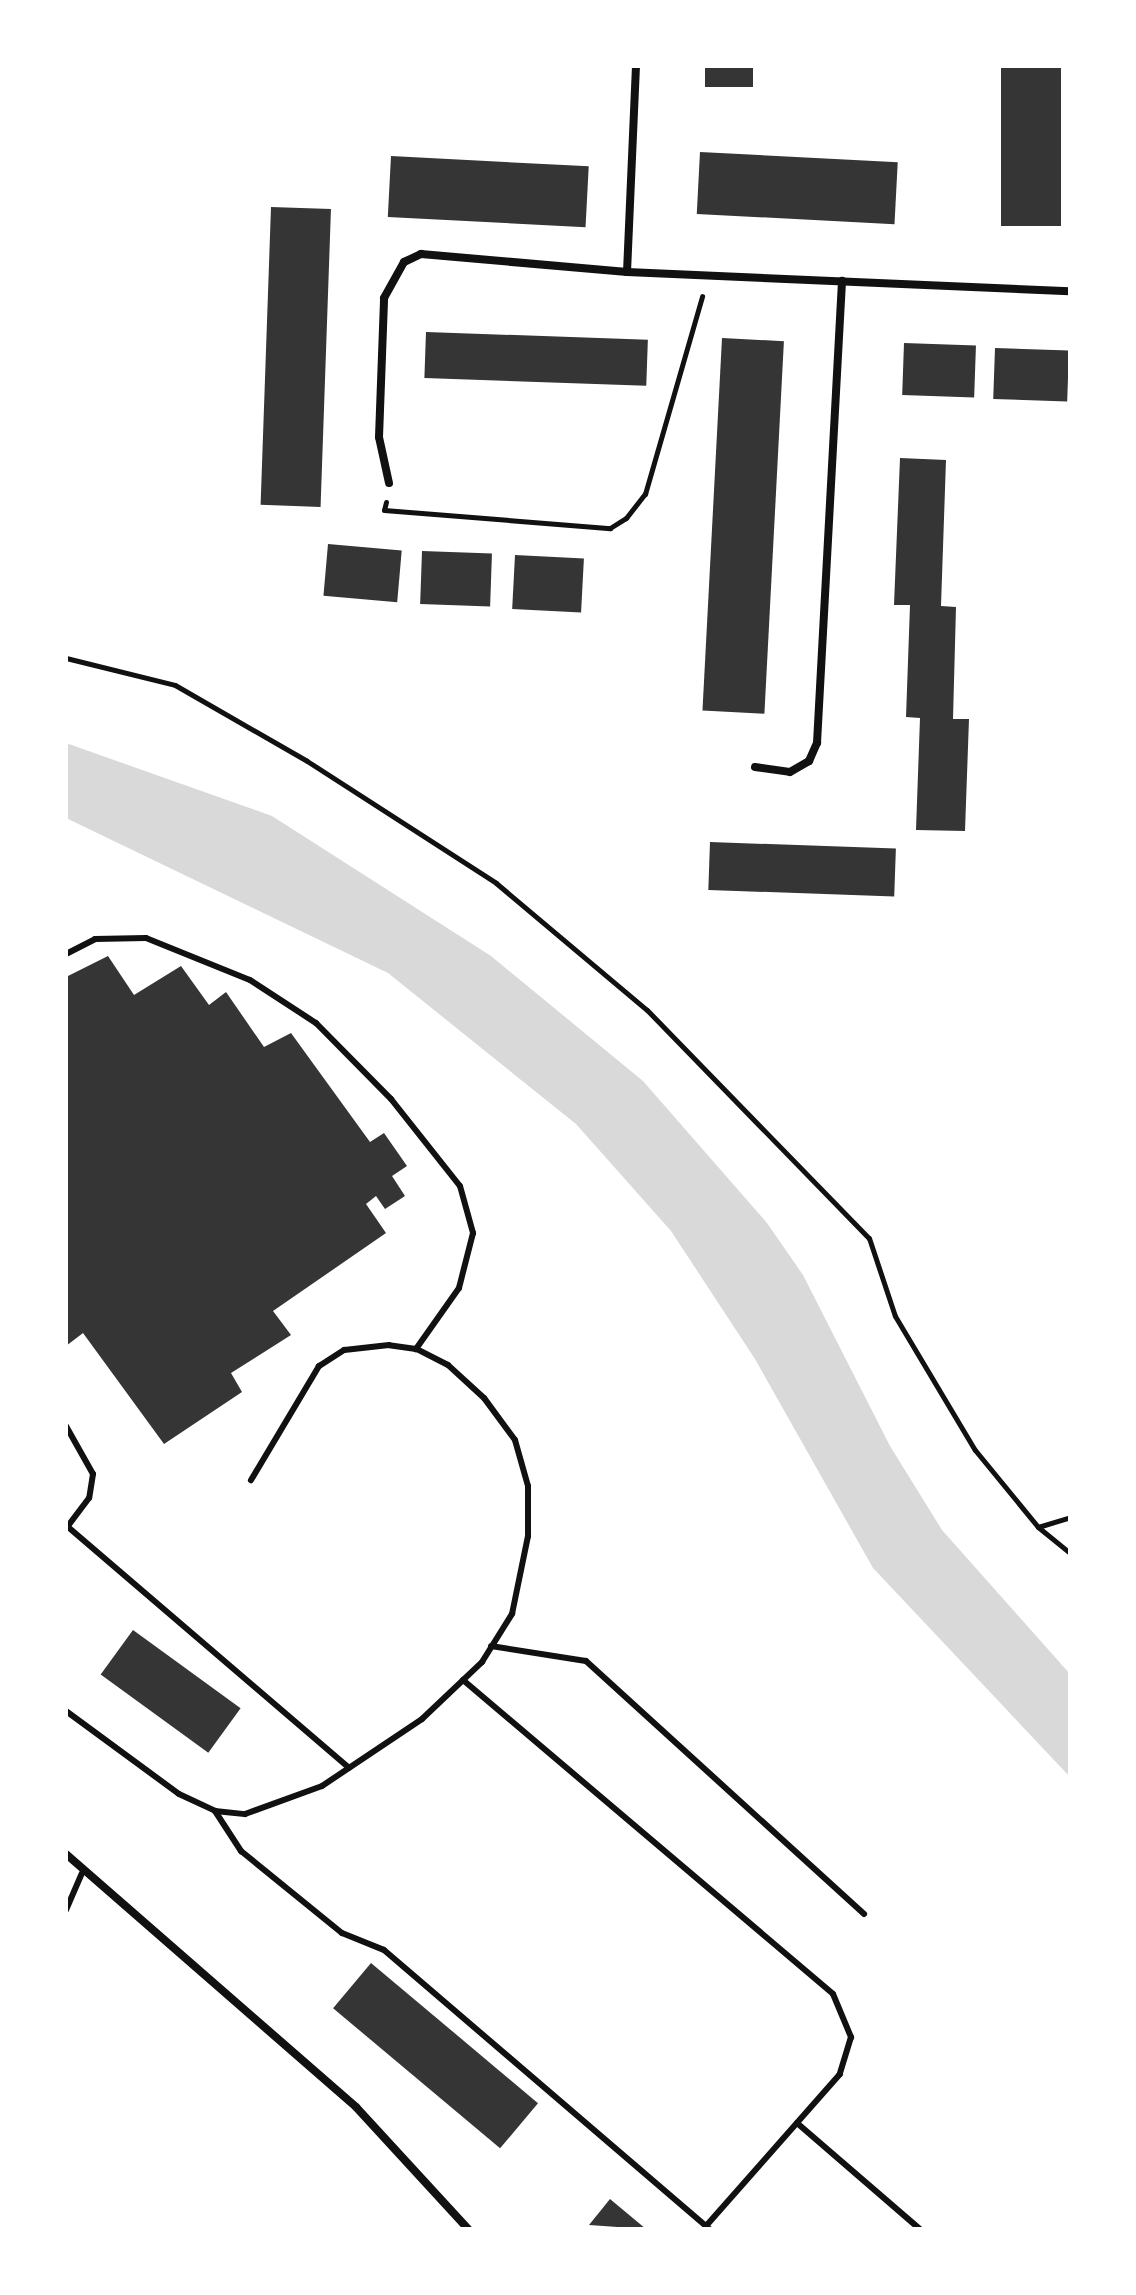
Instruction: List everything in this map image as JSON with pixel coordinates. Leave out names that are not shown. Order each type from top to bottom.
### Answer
[{"type":"street","points":[[627,272],[636,66]]},
{"type":"street","points":[[389,483],[379,437],[384,298],[404,262],[421,254],[627,272],[1070,291]]},
{"type":"street","points":[[755,767],[790,772],[809,761],[817,743],[842,281]]},
{"type":"street","points":[[66,1854],[82,1873],[215,1980],[356,2107],[468,2229]]},
{"type":"lane","points":[[66,954],[95,939],[146,938],[250,980],[316,1023],[391,1099],[460,1186],[473,1233],[459,1288],[416,1349]]},
{"type":"lane","points":[[66,1711],[179,1794],[215,1811],[245,1814],[322,1786],[422,1719],[463,1680],[512,1614],[528,1536],[528,1486],[515,1440],[484,1398],[448,1365],[416,1349],[389,1345],[344,1350],[319,1366],[251,1480]]},
{"type":"lane","points":[[66,1426],[93,1474],[89,1498],[67,1528],[349,1768]]},
{"type":"lane","points":[[491,1646],[586,1661],[864,1914]]},
{"type":"lane","points":[[215,1811],[241,1851],[342,1933],[384,1950],[708,2227],[840,2074],[851,2037],[833,1994],[463,1680]]},
{"type":"lane","points":[[66,1910],[82,1873]]},
{"type":"lane","points":[[797,2123],[920,2229]]},
{"type":"path","points":[[389,483],[384,510],[610,528],[618,523],[645,494],[708,276]]},
{"type":"path","points":[[66,658],[175,685],[307,761],[496,883],[647,1010],[869,1238],[895,1316],[975,1450],[1038,1527],[1070,1553]]},
{"type":"path","points":[[1038,1527],[1070,1517]]},
{"type":"shaded area","points":[[66,743],[272,816],[491,956],[643,1081],[767,1223],[803,1275],[890,1446],[942,1530],[1070,1674],[1070,1777],[873,1568],[755,1359],[671,1231],[576,1124],[388,973],[66,818]]},
{"type":"building","points":[[705,66],[753,66],[753,87],[705,87]]},
{"type":"building","points":[[1001,66],[1061,66],[1061,226],[1001,226]]},
{"type":"building","points":[[700,152],[898,162],[894,224],[697,214]]},
{"type":"building","points":[[391,156],[589,166],[586,227],[388,217]]},
{"type":"building","points":[[271,207],[331,209],[321,507],[261,505]]},
{"type":"building","points":[[426,332],[648,340],[646,386],[424,378]]},
{"type":"building","points":[[722,338],[784,341],[764,714],[702,710]]},
{"type":"building","points":[[904,343],[976,346],[974,397],[902,395]]},
{"type":"building","points":[[995,348],[1069,351],[1067,402],[993,399]]},
{"type":"building","points":[[900,458],[946,460],[941,606],[956,607],[953,719],[969,719],[965,831],[916,830],[920,718],[906,717],[910,605],[894,605]]},
{"type":"building","points":[[328,544],[402,550],[397,602],[323,596]]},
{"type":"building","points":[[422,551],[492,553],[490,606],[420,604]]},
{"type":"building","points":[[515,555],[584,559],[581,613],[512,609]]},
{"type":"building","points":[[710,842],[896,848],[894,896],[708,890]]},
{"type":"building","points":[[108,956],[134,995],[181,966],[209,1005],[226,992],[264,1047],[291,1033],[370,1142],[384,1133],[407,1166],[392,1176],[405,1196],[385,1209],[376,1196],[366,1204],[386,1233],[273,1311],[291,1335],[231,1373],[242,1392],[164,1444],[83,1333],[66,1346],[66,977]]},
{"type":"building","points":[[133,1630],[241,1708],[208,1753],[101,1674]]},
{"type":"building","points":[[371,1963],[538,2103],[500,2148],[333,2008]]},
{"type":"building","points":[[610,2199],[646,2229],[589,2225]]}]
